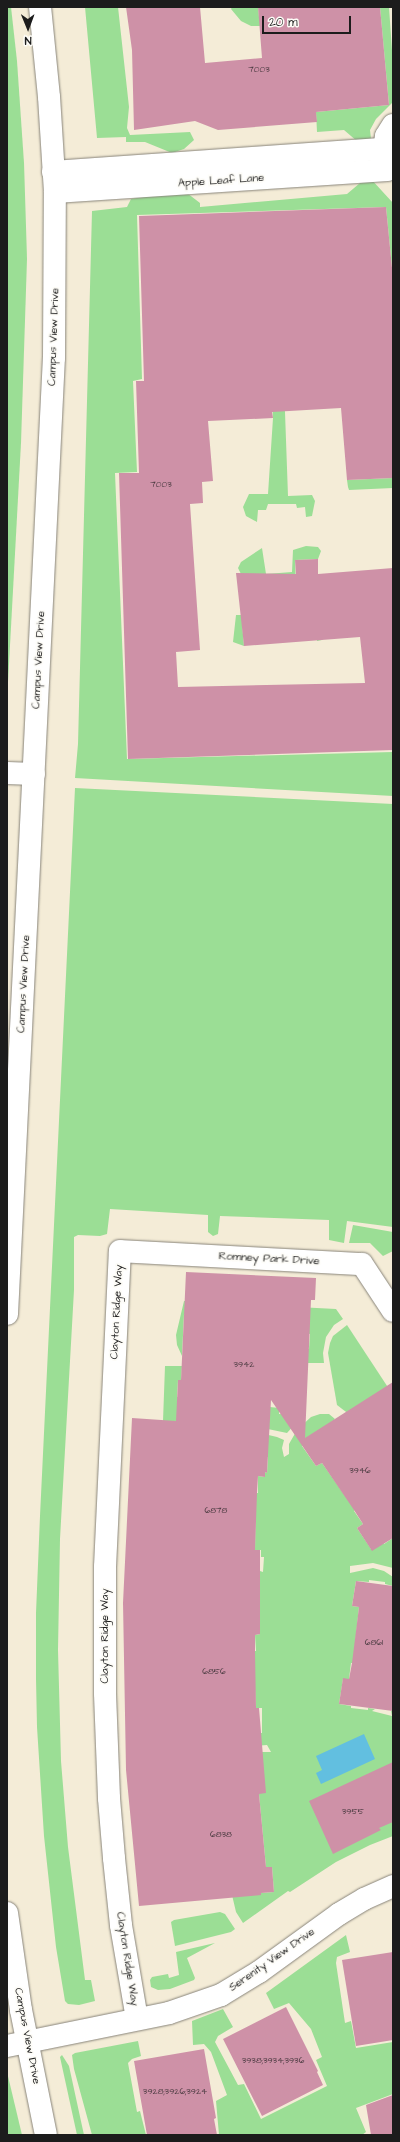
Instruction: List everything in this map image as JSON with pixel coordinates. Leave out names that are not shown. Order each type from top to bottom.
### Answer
[{"type":"street","name":"Campus View Drive","points":[[7,1314],[54,358],[54,182],[49,97],[40,7]]},
{"type":"street","points":[[390,175],[384,149],[386,136],[393,125]]},
{"type":"street","name":"Apple Leaf Lane","points":[[54,182],[384,149]]},
{"type":"street","name":"Apple Leaf Lane","points":[[54,182],[390,175]]},
{"type":"street","points":[[7,773],[34,774]]},
{"type":"street","name":"Romney Park Drive","points":[[120,1251],[362,1264],[393,1311]]},
{"type":"street","name":"Clayton Ridge Way","points":[[120,1251],[105,1567],[104,1686],[109,1798],[114,1858],[122,1925],[137,2019]]},
{"type":"street","name":"Serenity View Drive","points":[[17,2044],[169,2013],[221,1995],[259,1972],[338,1914],[364,1899],[393,1886]]},
{"type":"street","name":"Campus View Drive","points":[[7,1913],[17,2044],[46,2135]]},
{"type":"green space","points":[[7,7],[11,7],[17,61],[24,163],[27,259],[21,443],[7,701]]},
{"type":"green space","points":[[85,7],[118,7],[129,107],[127,128],[130,135],[190,132],[194,140],[184,149],[172,153],[145,142],[126,142],[126,137],[97,138]]},
{"type":"green space","points":[[232,7],[258,7],[259,17],[280,17],[279,26],[251,26],[241,21],[231,9]]},
{"type":"green space","points":[[380,7],[389,7],[393,65],[393,102],[376,119],[370,130],[371,139],[358,142],[344,130],[317,132],[316,112],[389,105]]},
{"type":"green space","points":[[371,179],[393,203],[393,278],[386,207],[137,215],[142,379],[133,381],[137,472],[115,473],[127,759],[393,752],[393,796],[75,778],[78,744],[92,211],[127,207],[131,199],[183,190],[200,203],[200,207],[347,194],[360,183]]},
{"type":"green space","points":[[267,320],[276,327],[285,412],[288,496],[312,495],[315,501],[312,516],[306,517],[305,507],[297,508],[296,504],[268,504],[266,510],[258,510],[257,522],[246,516],[243,507],[249,494],[268,494],[273,418]]},
{"type":"green space","points":[[393,478],[393,488],[349,490],[347,480]]},
{"type":"green space","points":[[306,546],[318,547],[321,551],[318,559],[295,560],[297,610],[325,609],[327,635],[322,640],[317,641],[315,615],[242,623],[244,646],[233,642],[236,615],[260,615],[263,575],[241,574],[238,568],[241,562],[262,548],[266,574],[292,572],[293,550]]},
{"type":"green space","points":[[75,788],[393,804],[393,1227],[347,1221],[344,1243],[329,1240],[329,1220],[220,1216],[218,1234],[213,1236],[208,1232],[208,1215],[110,1209],[107,1234],[100,1236],[78,1235],[74,1237],[74,1290],[60,1539],[58,1650],[61,1761],[68,1847],[85,1980],[91,1980],[95,2001],[79,2005],[68,2004],[65,2001],[56,1947],[44,1836],[37,1727],[36,1679],[36,1613],[40,1516]]},
{"type":"green space","points":[[353,1225],[393,1232],[393,1251],[383,1256],[370,1243],[349,1243]]},
{"type":"green space","points":[[184,1301],[336,1309],[343,1319],[334,1325],[326,1337],[323,1353],[324,1363],[306,1363],[310,1334],[184,1314],[182,1356],[177,1345],[176,1335]]},
{"type":"green space","points":[[347,1325],[393,1395],[350,1415],[337,1405],[328,1353],[333,1336]]},
{"type":"green space","points":[[165,1366],[182,1366],[181,1380],[178,1380],[177,1397],[279,1408],[279,1414],[303,1415],[287,1433],[263,1428],[163,1421]]},
{"type":"green space","points":[[320,1414],[329,1414],[335,1419],[302,1446],[316,1466],[322,1463],[355,1510],[354,1511],[363,1524],[357,1528],[371,1549],[382,1542],[384,1544],[393,1538],[393,1568],[373,1563],[350,1566],[350,1573],[373,1568],[384,1571],[393,1577],[393,1586],[385,1584],[385,1582],[369,1580],[369,1582],[356,1581],[352,1606],[359,1607],[353,1663],[351,1663],[349,1679],[343,1679],[339,1704],[351,1706],[351,1708],[368,1710],[368,1708],[375,1709],[372,1711],[392,1716],[391,1711],[393,1711],[393,1836],[370,1845],[336,1862],[290,1892],[288,1891],[243,1923],[236,1912],[232,1895],[261,1895],[261,1893],[274,1892],[272,1867],[266,1867],[259,1794],[258,1752],[271,1752],[267,1745],[243,1747],[249,1734],[262,1733],[262,1708],[256,1708],[253,1651],[256,1651],[255,1635],[260,1634],[260,1571],[263,1572],[264,1557],[261,1557],[261,1550],[255,1550],[256,1493],[258,1493],[258,1476],[265,1477],[265,1472],[267,1473],[268,1457],[266,1457],[260,1433],[284,1440],[282,1448],[284,1457],[289,1454],[289,1444],[297,1430],[311,1417]]},
{"type":"green space","points":[[220,1912],[225,1914],[235,1929],[231,1932],[175,1946],[171,1922],[174,1920]]},
{"type":"green space","points":[[346,1935],[350,1952],[337,1957],[336,1963],[345,2023],[351,2021],[356,2048],[393,2042],[393,2094],[356,2108],[366,2132],[362,2135],[219,2135],[216,2101],[227,2095],[211,2052],[204,2044],[193,2045],[192,2021],[223,2009],[233,2027],[218,2036],[215,2042],[238,2085],[244,2084],[261,2119],[327,2086],[316,2060],[322,2057],[311,2029],[289,2003],[274,2009],[266,1993]]},
{"type":"green space","points":[[215,1943],[187,1958],[195,1978],[194,1980],[170,1989],[158,1990],[151,1987],[150,1980],[152,1977],[168,1974],[169,1978],[179,1975],[176,1952]]},
{"type":"green space","points":[[138,2041],[141,2056],[132,2059],[128,2063],[137,2112],[140,2111],[146,2135],[92,2135],[74,2069],[72,2055],[75,2053]]},
{"type":"green space","points":[[62,2055],[69,2066],[84,2135],[77,2135],[60,2057]]},
{"type":"green space","points":[[7,2072],[22,2135],[7,2135]]},
{"type":"water","points":[[364,1734],[375,1759],[321,1784],[316,1773],[322,1770],[316,1756]]},
{"type":"building","points":[[126,7],[200,7],[205,63],[262,58],[258,7],[380,7],[389,105],[316,112],[317,122],[218,130],[195,121],[134,130],[132,50]]},
{"type":"building","points":[[386,207],[393,278],[393,478],[347,480],[341,408],[272,412],[273,418],[208,421],[213,481],[202,482],[203,503],[190,504],[200,650],[176,652],[178,687],[365,683],[360,637],[244,646],[236,573],[296,574],[295,560],[318,559],[318,574],[393,568],[393,750],[128,759],[119,473],[139,473],[136,381],[144,381],[139,216]]},
{"type":"building","points":[[186,1272],[316,1278],[315,1300],[311,1300],[305,1438],[393,1382],[393,1538],[372,1551],[357,1528],[363,1524],[354,1510],[322,1463],[316,1466],[271,1400],[267,1473],[265,1472],[265,1477],[258,1476],[255,1550],[260,1550],[260,1634],[255,1635],[255,1651],[256,1708],[259,1708],[266,1793],[259,1794],[266,1867],[272,1867],[274,1892],[261,1893],[261,1895],[139,1906],[126,1770],[123,1603],[132,1418],[176,1421],[178,1380],[181,1380]]},
{"type":"building","points":[[356,1581],[393,1586],[393,1711],[339,1704],[343,1678],[349,1679],[352,1663],[359,1607],[352,1606]]},
{"type":"building","points":[[393,1762],[393,1822],[379,1828],[381,1830],[333,1854],[309,1801]]},
{"type":"building","points":[[393,1952],[393,2040],[356,2046],[342,1960]]},
{"type":"building","points":[[286,2007],[318,2071],[317,2072],[323,2085],[262,2116],[223,2039]]},
{"type":"building","points":[[204,2049],[216,2118],[214,2119],[217,2135],[147,2135],[134,2061]]},
{"type":"building","points":[[393,2095],[393,2135],[371,2135],[366,2105]]}]
